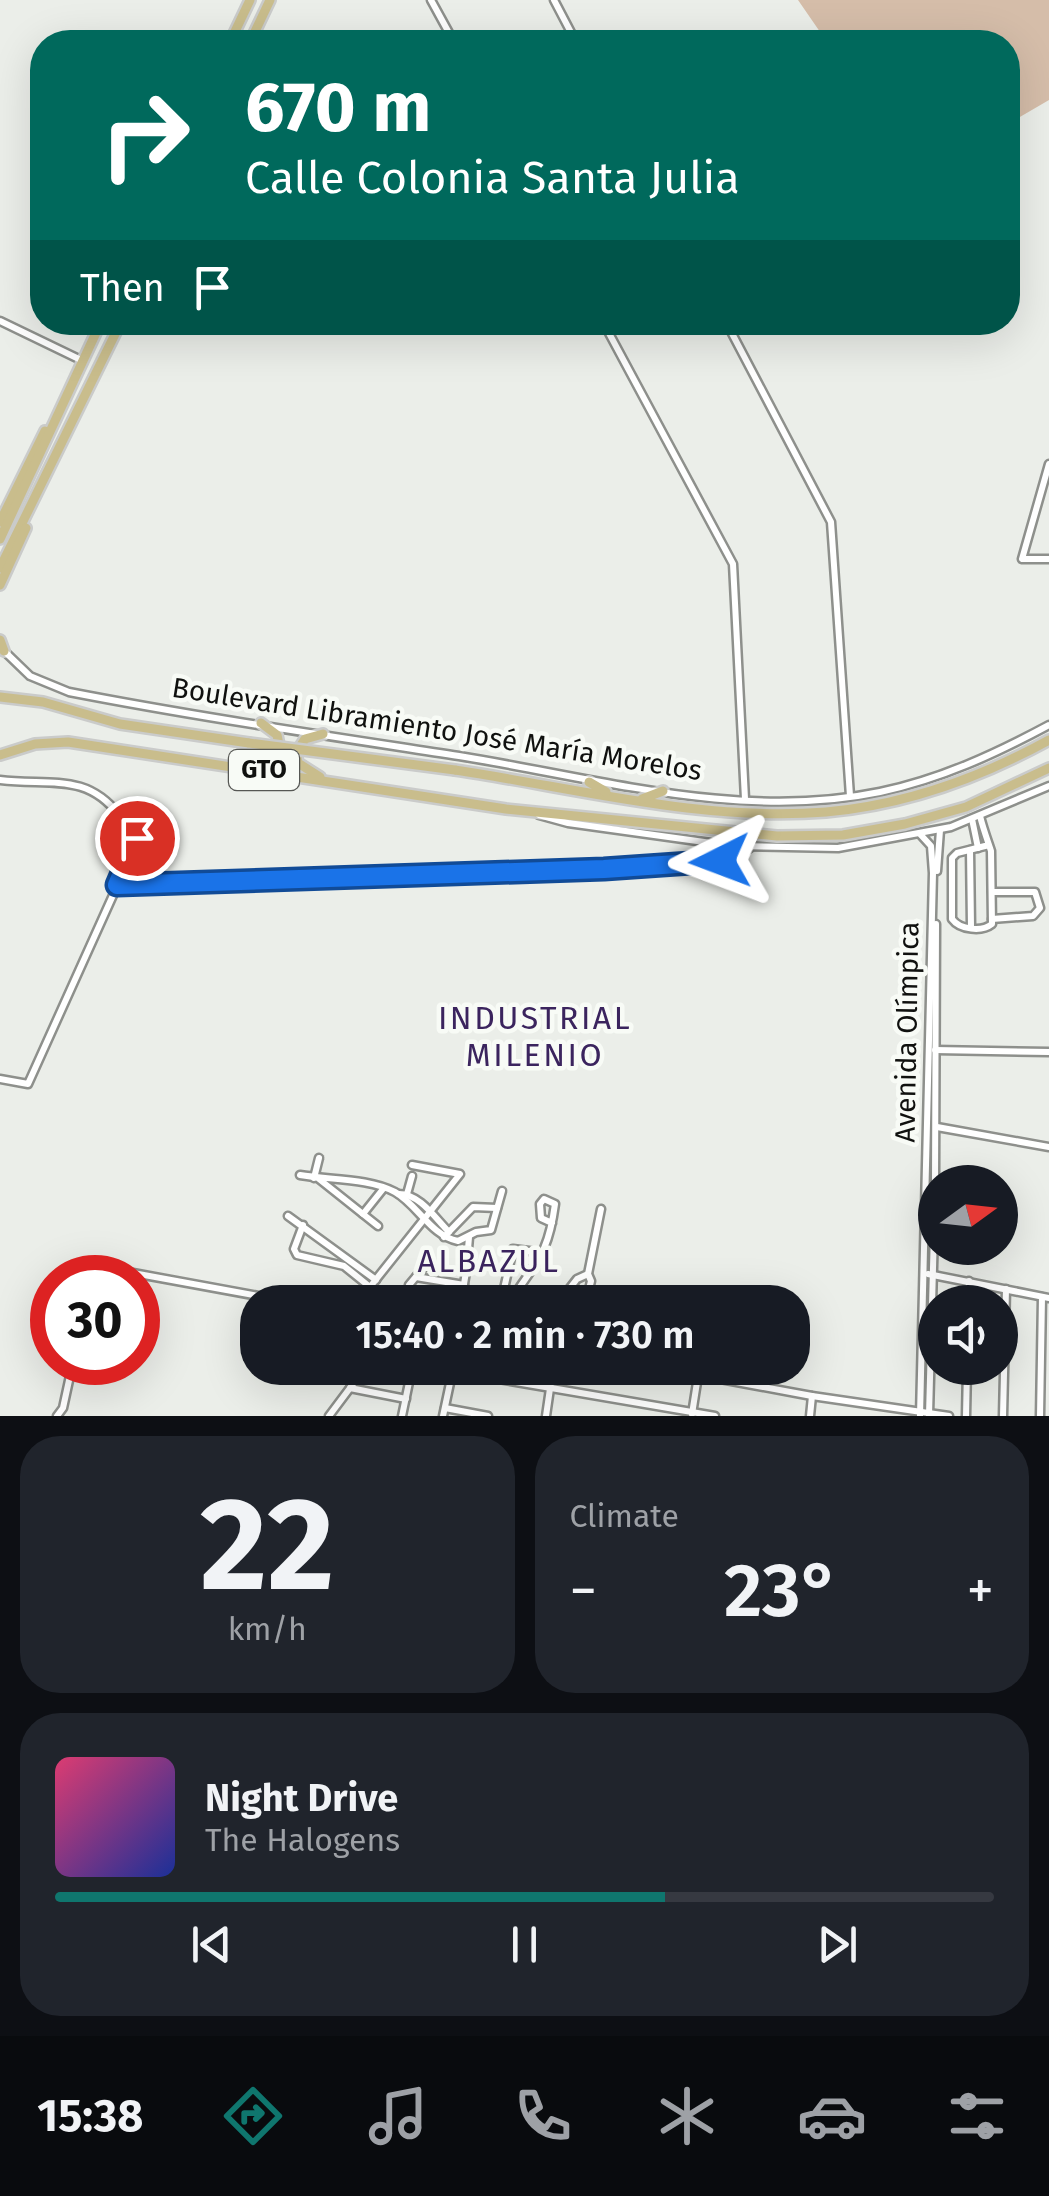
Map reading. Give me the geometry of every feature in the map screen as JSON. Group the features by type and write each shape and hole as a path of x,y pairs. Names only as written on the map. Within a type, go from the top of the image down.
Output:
{"main road":[{"path":"236,30 250,0"},
{"path":"256,30 270,0"},
{"path":"0,539 95,335"},
{"path":"0,568 114,335"},
{"path":"0,522 55,411 70,391"},
{"path":"0,585 85,394"},
{"name":"GTO","path":"0,697 43,702 120,724 640,800 766,813 826,812 870,806 964,780 1049,740"},
{"path":"254,768 271,761 280,750 277,735 261,724"},
{"path":"324,734 300,742 296,758 326,780"},
{"name":"GTO","path":"0,756 35,744 68,742 527,811 744,835 843,835 941,816 996,795 1049,768"},
{"path":"589,782 613,796"},
{"path":"640,800 663,792"}],"street":[{"path":"431,0 447,30"},
{"path":"554,0 570,30"},
{"path":"0,321 83,361"},
{"path":"610,335 733,564 745,800"},
{"path":"733,335 832,522 850,796"},
{"path":"1049,464 1022,559 1049,559"},
{"name":"Boulevard Libramiento José María Morelos","path":"1,646 30,676 60,690 589,782 745,800 850,796 899,788 952,771 1049,725"},
{"path":"0,780 85,786 103,796 137,838 28,1084 0,1079"},
{"path":"527,811 568,823 750,848 838,848 940,830 1049,786"},
{"path":"976,818 989,845 992,919 987,928 955,924 952,858 989,845"},
{"path":"971,928 976,818"},
{"name":"Avenida Olímpica","path":"925,1414 928,1124 940,830"},
{"name":"Avenida Olímpica","path":"920,834 933,852 937,1165"},
{"path":"117,885 604,869 730,860 750,848"},
{"path":"992,892 1035,892 1040,908 1033,916 992,919"},
{"path":"934,1050 1049,1052"},
{"path":"928,1124 1049,1146"},
{"path":"316,1178 319,1158"},
{"path":"372,1285 460,1174 412,1165"},
{"path":"300,1175 384,1188 404,1196 458,1241 491,1230 502,1191"},
{"path":"404,1196 412,1176"},
{"path":"316,1178 378,1226"},
{"path":"334,1191 340,1180"},
{"path":"362,1214 384,1188"},
{"path":"447,1235 473,1206 497,1208"},
{"path":"590,1285 588,1274 601,1209"},
{"path":"288,1216 376,1280"},
{"path":"522,1285 544,1253 552,1224"},
{"path":"303,1225 294,1249 297,1255 344,1266 368,1285"},
{"path":"415,1277 464,1285 470,1236"},
{"path":"505,1285 513,1249 544,1253"},
{"path":"334,1262 342,1253"},
{"path":"408,1285 430,1260"},
{"name":"Avenida Olímpica","path":"927,1274 928,1265"},
{"path":"572,1285 588,1274"},
{"path":"927,1274 984,1285"},
{"path":"160,1278 240,1293"},
{"path":"1018,1292 1045,1298 1040,1416"},
{"path":"61,1413 68,1385"},
{"path":"329,1416 352,1385"},
{"path":"402,1416 409,1385"},
{"path":"449,1385 444,1412 488,1416"},
{"path":"530,1385 716,1416"},
{"path":"546,1416 550,1385"},
{"path":"692,1414 697,1385"},
{"path":"749,1385 948,1416"},
{"path":"966,1385 966,1416"},
{"path":"1003,1416 1004,1385"},
{"path":"350,1388 406,1399"},
{"path":"810,1416 812,1396"}],"shaded area":[{"path":"798,0 1049,0 1049,100 1020,117 1020,30 819,30"}],"district":[{"name":"INDUSTRIAL MILENIO","path":"535,1036"},
{"name":"ALBAZUL","path":"489,1261"}],"route":[{"path":"137,838 117,885 604,869 720,861"}]}
